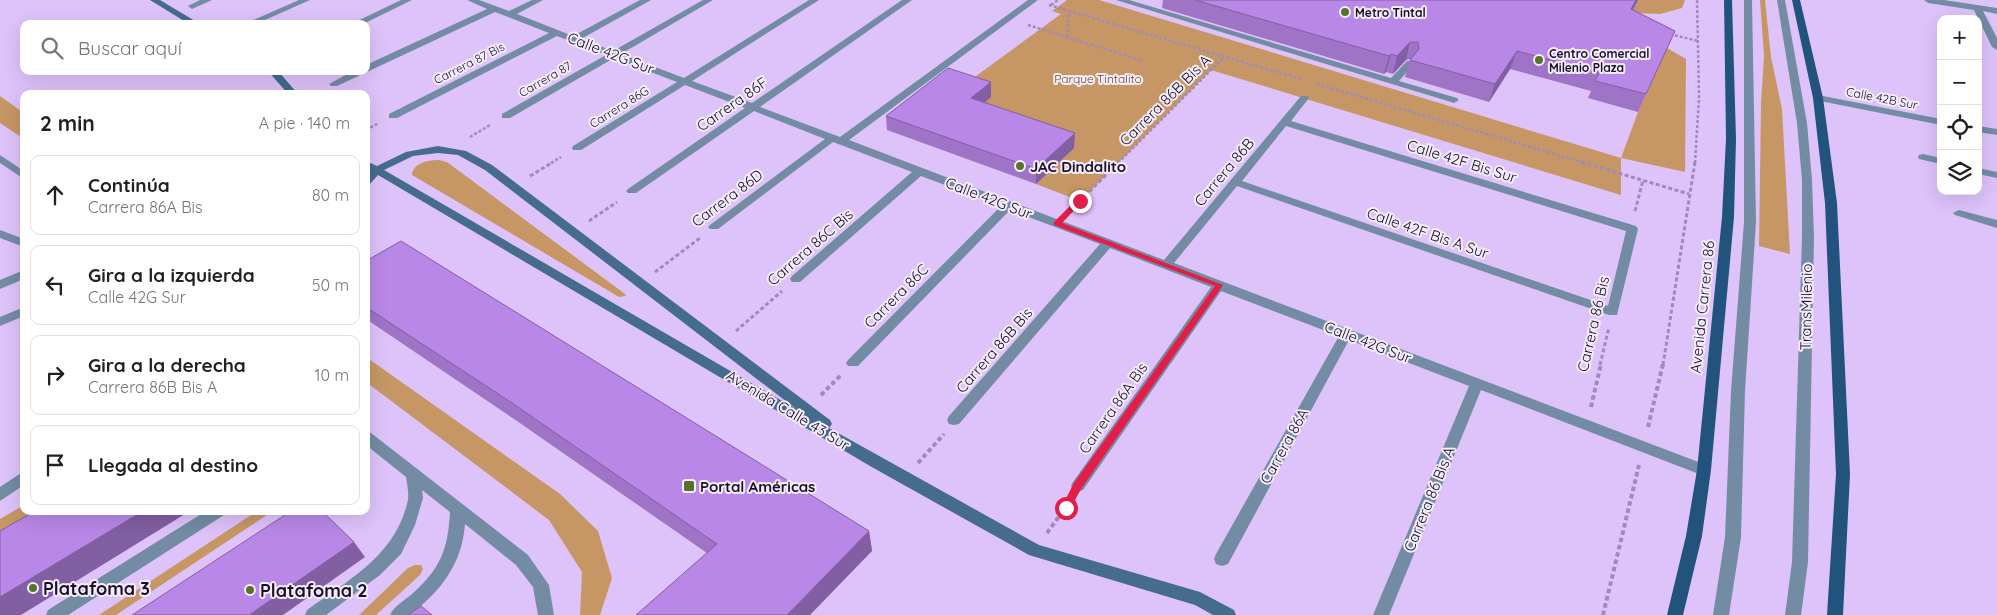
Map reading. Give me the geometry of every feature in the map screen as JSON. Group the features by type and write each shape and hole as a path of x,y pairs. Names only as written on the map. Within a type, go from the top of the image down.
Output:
{"main road":[{"path":"154,0 189,20"},
{"name":"Avenida Carrera 86","path":"1675,615 1694,536 1704,470 1728,217 1731,139 1728,0"},
{"path":"1796,0 1818,98 1831,203 1843,474 1835,615"},
{"path":"276,75 289,90"},
{"path":"371,167 420,152 447,150 469,156 514,187 875,462"},
{"name":"Avenida Calle 43 Sur","path":"371,167 875,462 1035,550 1200,599 1228,615"}],"street":[{"path":"192,6 208,0"},
{"path":"258,20 306,0"},
{"path":"364,20 408,0"},
{"name":"Calle 42G Sur","path":"471,0 1704,470"},
{"path":"509,15 539,0"},
{"path":"573,39 647,0"},
{"name":"Carrera 87","path":"506,116 709,0"},
{"name":"Carrera 86G","path":"577,148 815,0"},
{"name":"Carrera 86F","path":"632,192 908,0"},
{"name":"Carrera 86D","path":"714,227 1034,0"},
{"path":"1120,0 1454,100"},
{"path":"1721,615 1732,537 1738,391 1750,222 1748,0"},
{"name":"TransMilenio","path":"1781,0 1802,123 1808,199 1800,562 1793,615"},
{"path":"1928,0 1952,2 1997,11"},
{"path":"1977,8 1997,47"},
{"path":"370,67 494,9"},
{"name":"Carrera 87 Bis","path":"393,116 556,33"},
{"path":"1393,82 1410,63"},
{"path":"334,84 353,75"},
{"name":"Carrera 86B","path":"1166,265 1304,98"},
{"name":"Calle 42B Sur","path":"1818,98 1937,121"},
{"name":"Calle 42F Bis Sur","path":"1284,122 1632,229"},
{"path":"1982,130 1997,132"},
{"path":"1923,156 1937,160"},
{"path":"1,160 20,173"},
{"name":"Carrera 86C Bis","path":"796,279 920,171"},
{"path":"1982,172 1997,176"},
{"name":"Calle 42F Bis A Sur","path":"1235,182 1612,312"},
{"name":"Carrera 86C","path":"853,363 1009,205"},
{"path":"1959,213 1997,224"},
{"name":"Carrera 86 Bis","path":"1612,312 1632,229"},
{"path":"0,234 20,242"},
{"name":"Carrera 86B Bis","path":"954,420 1108,243"},
{"path":"0,285 20,276"},
{"name":"Carrera 86A Bis","path":"1078,486 1220,285"},
{"path":"0,322 20,313"},
{"name":"Carrera 86A","path":"1222,559 1346,334"},
{"name":"Carrera 86 Bis A","path":"1381,615 1477,384"},
{"path":"370,440 522,560 541,585 546,615"},
{"path":"313,615 374,570 395,549 407,525 416,498 413,473"},
{"path":"0,495 20,480"},
{"path":"398,615 414,603 439,576 452,554 458,510"},
{"path":"54,615 213,515"}],"path":[{"path":"1034,0 1307,81"},
{"path":"1603,615 1661,375 1689,194 1696,165 1697,0"},
{"path":"1067,37 1069,11"},
{"path":"1025,24 1140,60"},
{"path":"1662,32 1698,41"},
{"name":"Carrera 86B Bis A","path":"1057,223 1225,57"},
{"path":"1316,84 1689,194"},
{"path":"447,150 506,116"},
{"path":"514,187 577,148"},
{"path":"1632,229 1642,180"},
{"path":"573,232 632,192"},
{"name":"Carrera 86D","path":"640,283 714,227"},
{"name":"Carrera 86C Bis","path":"720,344 796,279"},
{"name":"Carrera 86 Bis","path":"1587,426 1612,312"},
{"path":"806,410 853,363"},
{"path":"904,478 942,437 954,420"},
{"path":"1035,550 1066,508 1078,486"}],"green space":[{"name":"Parque Tintalito","path":"1067,0 1099,0 1621,158 1621,195 1211,70 1080,201 1036,184 1073,148 972,113 961,87 1061,14 1052,11"},
{"path":"1638,0 1685,0 1682,8 1660,14 1631,13"},
{"path":"1760,0 1765,0 1771,57 1782,109 1790,254 1759,246 1761,104 1764,56"},
{"path":"1667,48 1686,59 1685,172 1621,158 1638,112"},
{"path":"0,96 20,110 20,136 0,123"},
{"path":"439,160 447,162 626,296 619,297 412,175 418,165"},
{"path":"370,360 560,494 598,531 612,578 600,615 580,615 582,572 549,520 370,385"},
{"path":"20,507 20,515 31,515 0,533 0,519"},
{"path":"251,515 267,515 116,615 99,615"},
{"path":"421,565 423,569 420,575 376,615 359,615 408,568"}],"building":[{"name":"Centro Comercial Milenio Plaza","path":"1195,0 1636,0 1631,9 1675,31 1646,94 1595,81 1599,73 1517,51 1495,84 1410,60 1419,49 1418,42 1410,42 1397,56 1391,54 1389,56"},
{"path":"948,68 991,82 971,98 1075,133 1036,169 886,116"},
{"name":"Portal Américas","path":"401,241 869,531 787,615 636,615 717,544 509,401 370,310 370,259"},
{"path":"28,515 136,515 0,597 0,531"},
{"path":"285,515 326,515 354,542 249,615 132,615"},
{"path":"421,606 432,615 408,615"}],"place":[{"name":"Metro Tintal","path":"1345,12"},
{"name":"Centro Comercial Milenio Plaza","path":"1539,60"},
{"name":"JAC Dindalito","path":"1020,166"},
{"name":"Portal Américas","path":"689,486"},
{"name":"Platafoma 3","path":"33,588"},
{"name":"Platafoma 2","path":"250,590"}],"route":[{"path":"1066,508 1078,486 1220,285 1057,223 1080,201"}]}
